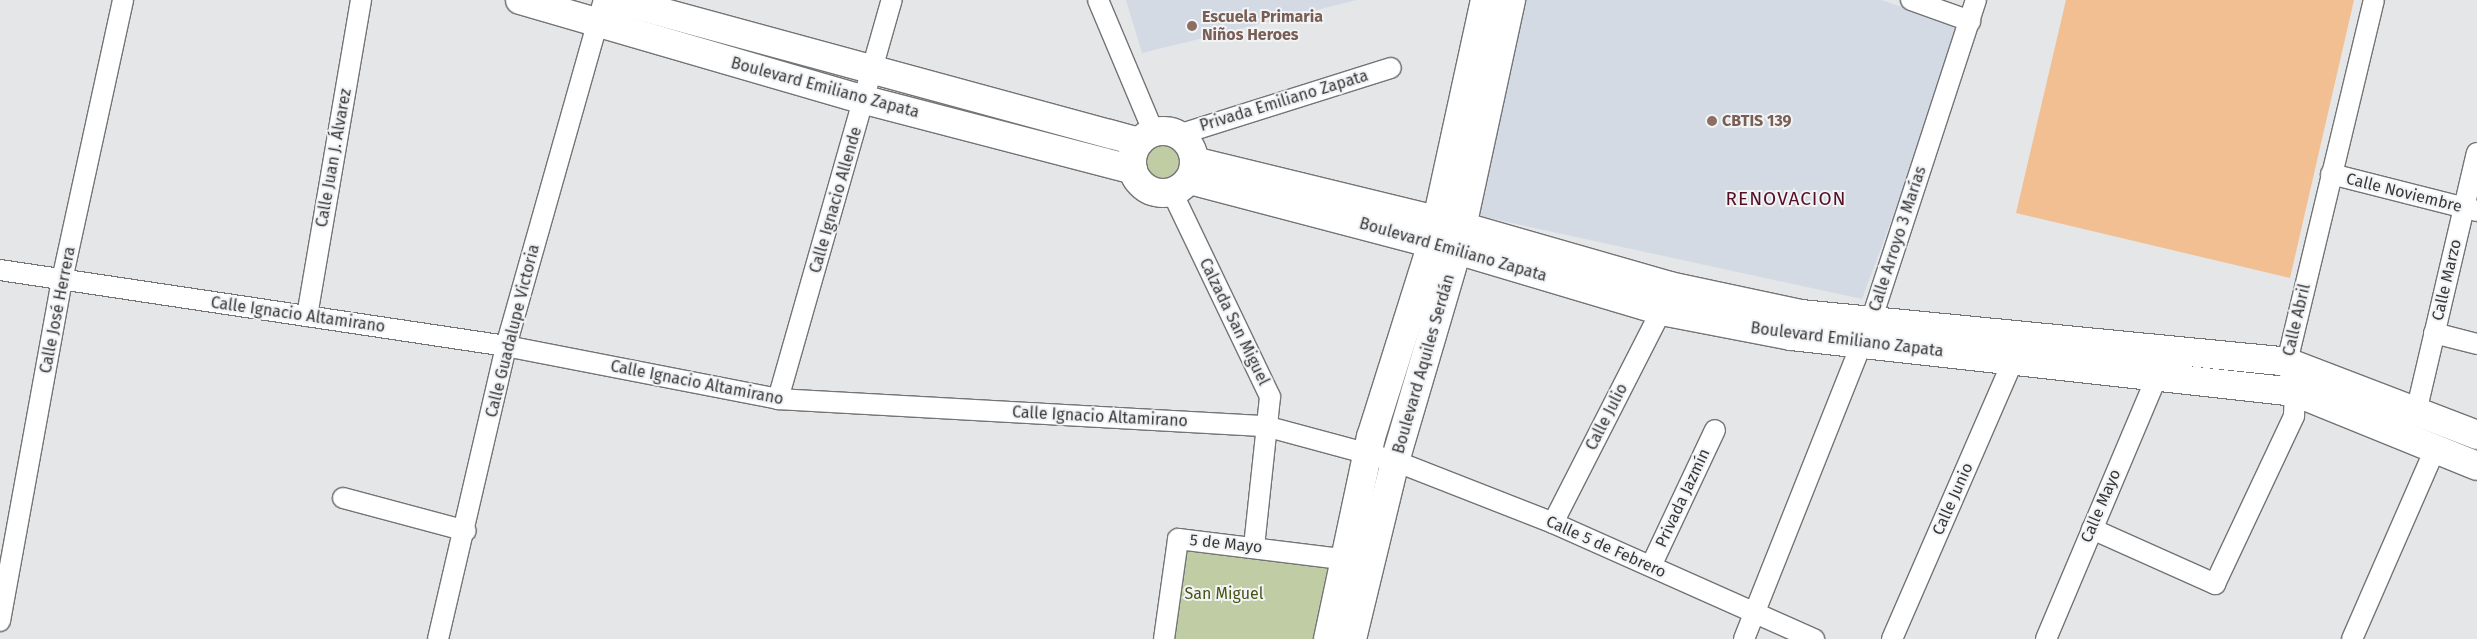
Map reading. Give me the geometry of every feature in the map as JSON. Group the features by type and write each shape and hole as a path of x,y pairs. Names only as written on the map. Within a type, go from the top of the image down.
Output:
{"street":[{"name":"Calle José Herrera","path":"0,621 62,280 123,0"},
{"name":"Calle Juan J. Álvarez","path":"307,316 361,0"},
{"name":"Boulevard Emiliano Zapata","path":"520,0 601,12 865,100 1133,170 1147,189 1185,178 1801,314 1872,318 2287,362 2417,408 2477,435"},
{"name":"Boulevard Emiliano Zapata","path":"617,0 873,70 1157,136"},
{"name":"Calle Ignacio Allende","path":"778,399 865,100 892,0"},
{"path":"1098,0 1157,136 1189,146 1185,178"},
{"name":"Boulevard Aquiles Serdán","path":"1352,639 1357,560 1368,451 1447,235 1485,0"},
{"name":"Boulevard Aquiles Serdán","path":"1328,639 1396,461 1447,235 1511,0"},
{"path":"1911,0 1970,21"},
{"name":"Calle Arroyo 3 Marías","path":"1744,639 1872,318 1976,0"},
{"name":"Calle Abril","path":"2092,528 2215,584 2294,416 2295,392 2287,362 2374,0"},
{"name":"Calle Guadalupe Victoria","path":"438,639 466,531 506,346 601,12"},
{"name":"Privada Emiliano Zapata","path":"1157,136 1391,68"},
{"path":"1133,170 1157,136"},
{"name":"Calle Marzo","path":"2417,408 2434,333 2470,210 2477,153"},
{"name":"Calle Noviembre","path":"2331,174 2470,210"},
{"name":"Calzada San Miguel","path":"1185,178 1270,397 1265,426 1254,546"},
{"name":"Boulevard Emiliano Zapata","path":"1447,235 1662,311 1860,345 2158,374 2295,392 2477,466"},
{"name":"Calle Ignacio Altamirano","path":"0,270 506,346 778,399 1265,426 1368,451 1396,461"},
{"name":"Calle Julio","path":"1553,523 1662,311"},
{"path":"2434,333 2477,344"},
{"name":"Calle Junio","path":"1892,639 2014,359"},
{"name":"Calle Mayo","path":"2046,639 2158,374"},
{"name":"Privada Jazmín","path":"1651,566 1715,430"},
{"path":"2352,639 2435,449"},
{"name":"Calle 5 de Febrero","path":"1396,461 1553,523 1814,639"},
{"path":"343,498 466,531"},
{"name":"5 de Mayo","path":"1164,639 1178,539 1254,546 1357,560"}],"shaded area":[{"name":"Escuela Primaria Niños Heroes","path":"1126,0 1357,0 1142,53"},
{"name":"CBTIS 139","path":"1524,0 1881,0 1963,28 1862,299 1475,215"}],"green space":[{"path":"1166,142 1181,148 1187,163 1181,178 1166,184 1151,178 1145,163 1151,148"},
{"name":"San Miguel","path":"1183,547 1336,563 1320,639 1175,639"}],"building":[{"path":"2066,0 2354,0 2290,278 2016,213"}],"place":[{"name":"Escuela Primaria Niños Heroes","path":"1192,26"},
{"name":"CBTIS 139","path":"1712,121"}],"district":[{"name":"RENOVACION","path":"1786,199"}]}
